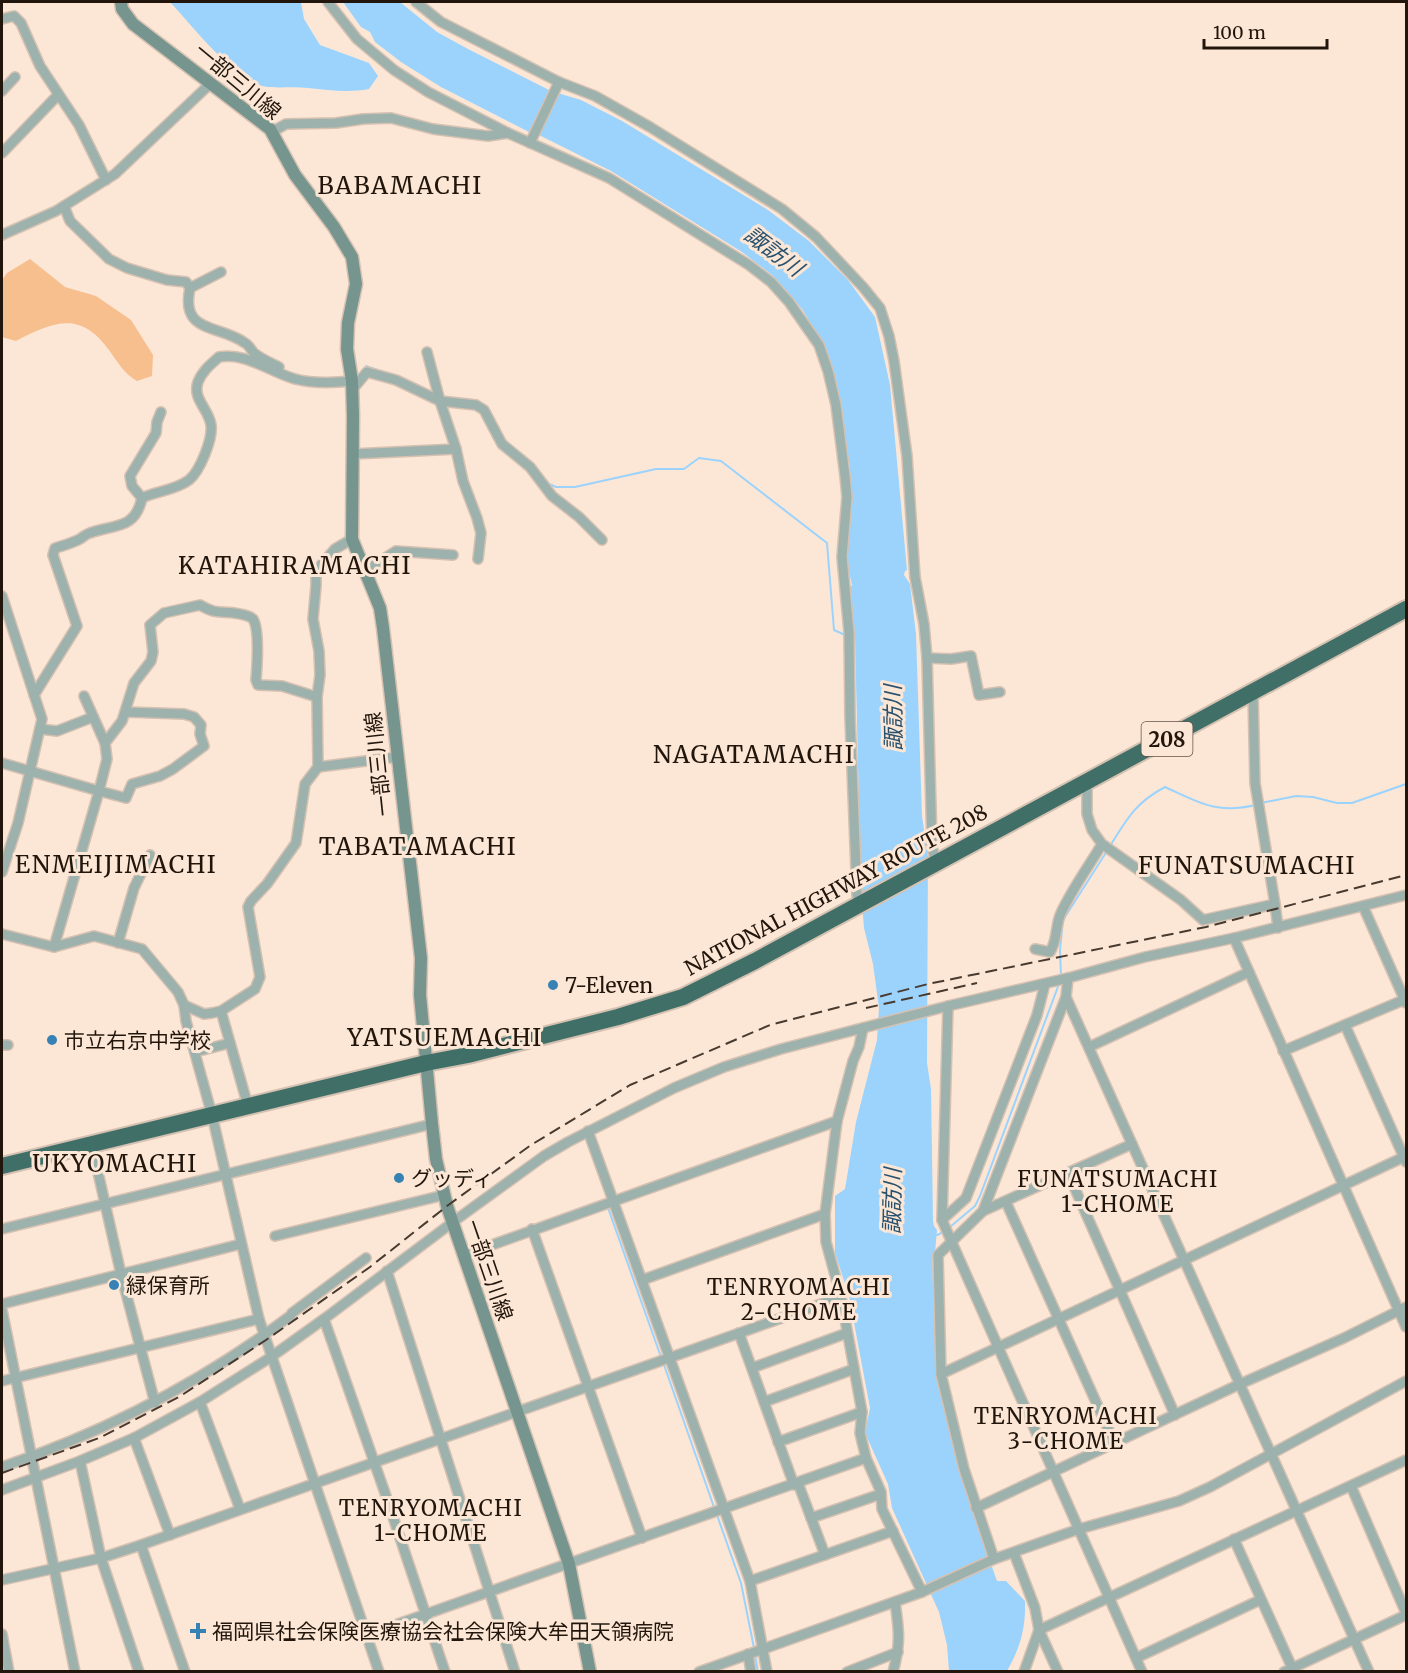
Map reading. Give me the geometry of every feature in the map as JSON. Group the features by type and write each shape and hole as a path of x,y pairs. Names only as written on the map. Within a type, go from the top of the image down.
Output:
{"highway":[{"name":"NATIONAL HIGHWAY ROUTE 208","path":"2,1166 92,1146 212,1114 426,1063 468,1055 607,1020 683,997 756,962 1407,609"}],"main road":[{"name":"一部三川線","path":"121,2 122,9 133,24 272,132 295,175 334,227 352,257 356,284 348,323 347,349 352,386 352,539 380,608 383,628 421,958 420,995 436,1159 444,1195 569,1564 590,1671"}],"street":[{"path":"327,2 357,39 394,70 428,92 508,133 609,178 749,265 771,282 789,302 819,345 836,405 845,476 842,558 849,632 857,896 862,903"},
{"path":"416,2 441,22 559,82 604,101 782,209 816,237 880,308 894,361 907,456 915,577 924,624 927,658 932,865"},
{"path":"2,19 14,16 21,23 40,66 79,125 106,180"},
{"path":"2,91 15,77"},
{"path":"530,143 559,82"},
{"path":"2,235 64,206 115,174 211,83"},
{"path":"2,153 58,95"},
{"path":"272,132 286,124 391,118 433,129 488,136 508,133"},
{"path":"64,206 70,221 109,259 127,268 167,280 186,282 190,288 188,310 193,318 204,326 246,343 254,353 279,368 299,375 304,381"},
{"path":"190,288 221,272"},
{"path":"428,352 463,481 481,533 478,559"},
{"path":"142,498 182,484 192,478 207,448 211,425 197,393 198,382 205,370 219,357 239,356 278,373 304,381 352,386 367,372 396,380 440,401 476,405 484,410 502,444 524,462 552,496 579,517 602,540"},
{"path":"142,498 132,486 130,476 156,433 157,422 162,412"},
{"path":"353,454 456,449"},
{"path":"34,695 77,626 52,555 55,548 79,540 88,533 121,526 133,520 140,508 142,498"},
{"path":"184,1005 204,1014 221,1011 243,999 255,989 260,977 248,907 296,843 303,790 318,767 317,697 320,675 319,651 313,619 316,571 331,553 352,539"},
{"path":"365,571 396,551 453,555"},
{"path":"2,596 42,719 18,823 2,872"},
{"path":"105,743 117,730 126,712 134,683 151,661 153,652 150,625 164,613 200,605 213,613 238,613 250,616 254,620 258,686 282,686 317,697"},
{"path":"927,658 951,659 971,656 979,694 1000,692"},
{"path":"1253,692 1255,783 1278,927"},
{"path":"54,946 107,759 105,743 84,696"},
{"path":"2,763 126,798 132,784 167,772 204,746 200,734 201,725 194,717 184,714 126,712"},
{"path":"40,729 57,731 93,717"},
{"path":"318,767 397,758"},
{"path":"1087,782 1087,814 1092,830 1102,844 1181,900 1203,920 1275,904"},
{"path":"1035,949 1050,952 1056,942 1056,928 1062,912 1102,844"},
{"path":"118,943 135,888 150,855"},
{"path":"2,1490 135,1438 200,1402 271,1357 544,1156 674,1088 723,1067 781,1049 948,1006 1407,895"},
{"path":"1283,1051 1406,1001 1363,906"},
{"path":"2,934 54,946 94,936 142,949 178,992 184,1005 212,1114 259,1319 379,1671"},
{"path":"1234,938 1344,1186 1403,1308 1407,1327"},
{"path":"1089,1047 1249,972"},
{"path":"993,1559 964,1469 941,1374 938,1255 983,1211 1066,997 1068,978"},
{"path":"942,1220 966,1198 1037,1015 1045,984"},
{"path":"1066,997 1273,1453 1369,1671"},
{"path":"948,1006 942,1220 1142,1671"},
{"path":"221,1011 248,1106"},
{"path":"941,1374 1406,1159 1345,1025"},
{"path":"863,1028 837,1121 825,1214 826,1242 848,1333 862,1413 860,1433 866,1458 881,1494 882,1509 925,1590"},
{"path":"195,1052 230,1043"},
{"path":"464,1255 837,1121"},
{"path":"2,1229 432,1124"},
{"path":"588,1131 750,1581 767,1671"},
{"path":"983,1211 1132,1144"},
{"path":"92,1146 121,1274 154,1403"},
{"path":"1068,1173 1175,1415"},
{"path":"275,1236 444,1195"},
{"path":"1006,1202 1114,1442"},
{"path":"642,1281 825,1214"},
{"path":"532,1229 642,1538"},
{"path":"2,1304 241,1244"},
{"path":"2,1467 31,1458 106,1427 154,1403 264,1335 366,1258"},
{"path":"387,1271 515,1671"},
{"path":"2,1580 101,1558 141,1545 516,1410 841,1297"},
{"path":"976,1508 1114,1442 1344,1338 1403,1308"},
{"path":"2,1310 75,1671"},
{"path":"2,1381 259,1319"},
{"path":"324,1319 445,1671"},
{"path":"739,1333 778,1442 825,1555"},
{"path":"752,1368 848,1333"},
{"path":"764,1402 854,1369"},
{"path":"699,1671 895,1602 993,1559 1079,1529 1179,1501 1407,1381"},
{"path":"200,1402 240,1509"},
{"path":"778,1442 862,1413"},
{"path":"135,1438 170,1534"},
{"path":"367,1635 866,1458"},
{"path":"80,1461 101,1558 139,1671"},
{"path":"1024,1671 1039,1630 1110,1599 1297,1509 1406,1463"},
{"path":"1234,1539 1290,1670 1407,1614 1351,1486"},
{"path":"811,1518 881,1494"},
{"path":"750,1581 893,1531"},
{"path":"141,1545 185,1671"},
{"path":"1014,1553 1035,1608 1039,1630 1058,1671"},
{"path":"1136,1658 1260,1600"},
{"path":"893,1671 900,1636 895,1602"},
{"path":"2,1634 9,1671"},
{"path":"847,1671 898,1652"},
{"path":"748,1654 751,1671"}],"shaded area":[{"path":"30,259 65,287 96,296 131,320 153,355 152,376 137,381 132,378 98,337 77,325 66,323 54,325 16,341 2,337 2,280 7,273"}],"water":[{"path":"170,2 301,2 304,19 320,45 369,63 378,76 369,89 361,90 338,91 262,86 251,82 226,62"},
{"name":"諏訪川","path":"343,2 400,2 437,32 468,49 551,91 581,100 622,121 768,210 809,241 848,280 875,317 890,385 907,570 904,575 910,584 916,634 922,816 928,856 927,1063 931,1089 933,1221 937,1230 935,1253 932,1256 936,1372 952,1444 997,1581 1006,1581 1025,1601 1021,1637 1007,1671 949,1671 947,1645 939,1612 892,1508 888,1484 865,1433 870,1408 849,1296 835,1253 835,1196 845,1189 856,1122 877,1040 879,1008 873,964 864,928 861,891 855,638 852,635 854,633 848,591 852,585 847,563 847,526 851,502 850,467 837,387 823,344 802,309 772,275 742,252 611,171 441,87 401,62 375,42 370,32 361,27"}],"waterway":[{"path":"366,366 383,372"},
{"path":"547,483 556,487 575,487 656,469 684,469 699,458 721,461 827,543 834,630 845,635"},
{"path":"1261,803 1296,796 1313,797 1337,803 1352,803 1406,784"},
{"path":"1110,846 1139,806 1165,787 1199,802 1219,807 1256,805"},
{"path":"1061,976 1060,950 1063,920 1107,851"},
{"path":"950,1227 975,1206 980,1196 1059,984"},
{"path":"608,1208 661,1357"},
{"path":"934,1234 938,1235 945,1230"},
{"path":"663,1362 715,1510"},
{"path":"717,1515 741,1583 754,1648"},
{"path":"755,1654 758,1672"}],"railway":[{"path":"2,1473 99,1438 179,1397 266,1340 370,1267 447,1206 531,1145 630,1085 770,1025 928,984 1206,927 1406,875"},
{"path":"866,1008 977,983"}],"place":[{"name":"7-Eleven","path":"553,985"},
{"name":"市立右京中学校","path":"52,1040"},
{"name":"グッディ","path":"399,1178"},
{"name":"緑保育所","path":"114,1285"},
{"name":"福岡県社会保険医療協会社会保険大牟田天領病院","path":"198,1631"}],"district":[{"name":"BABAMACHI","path":"400,185"},
{"name":"KATAHIRAMACHI","path":"295,565"},
{"name":"NAGATAMACHI","path":"754,754"},
{"name":"TABATAMACHI","path":"418,846"},
{"name":"ENMEIJIMACHI","path":"116,864"},
{"name":"FUNATSUMACHI","path":"1247,865"},
{"name":"YATSUEMACHI","path":"445,1037"},
{"name":"UKYOMACHI","path":"115,1163"},
{"name":"FUNATSUMACHI 1-CHOME","path":"1118,1192"},
{"name":"TENRYOMACHI 2-CHOME","path":"799,1300"},
{"name":"TENRYOMACHI 3-CHOME","path":"1066,1428"},
{"name":"TENRYOMACHI 1-CHOME","path":"431,1520"}]}
